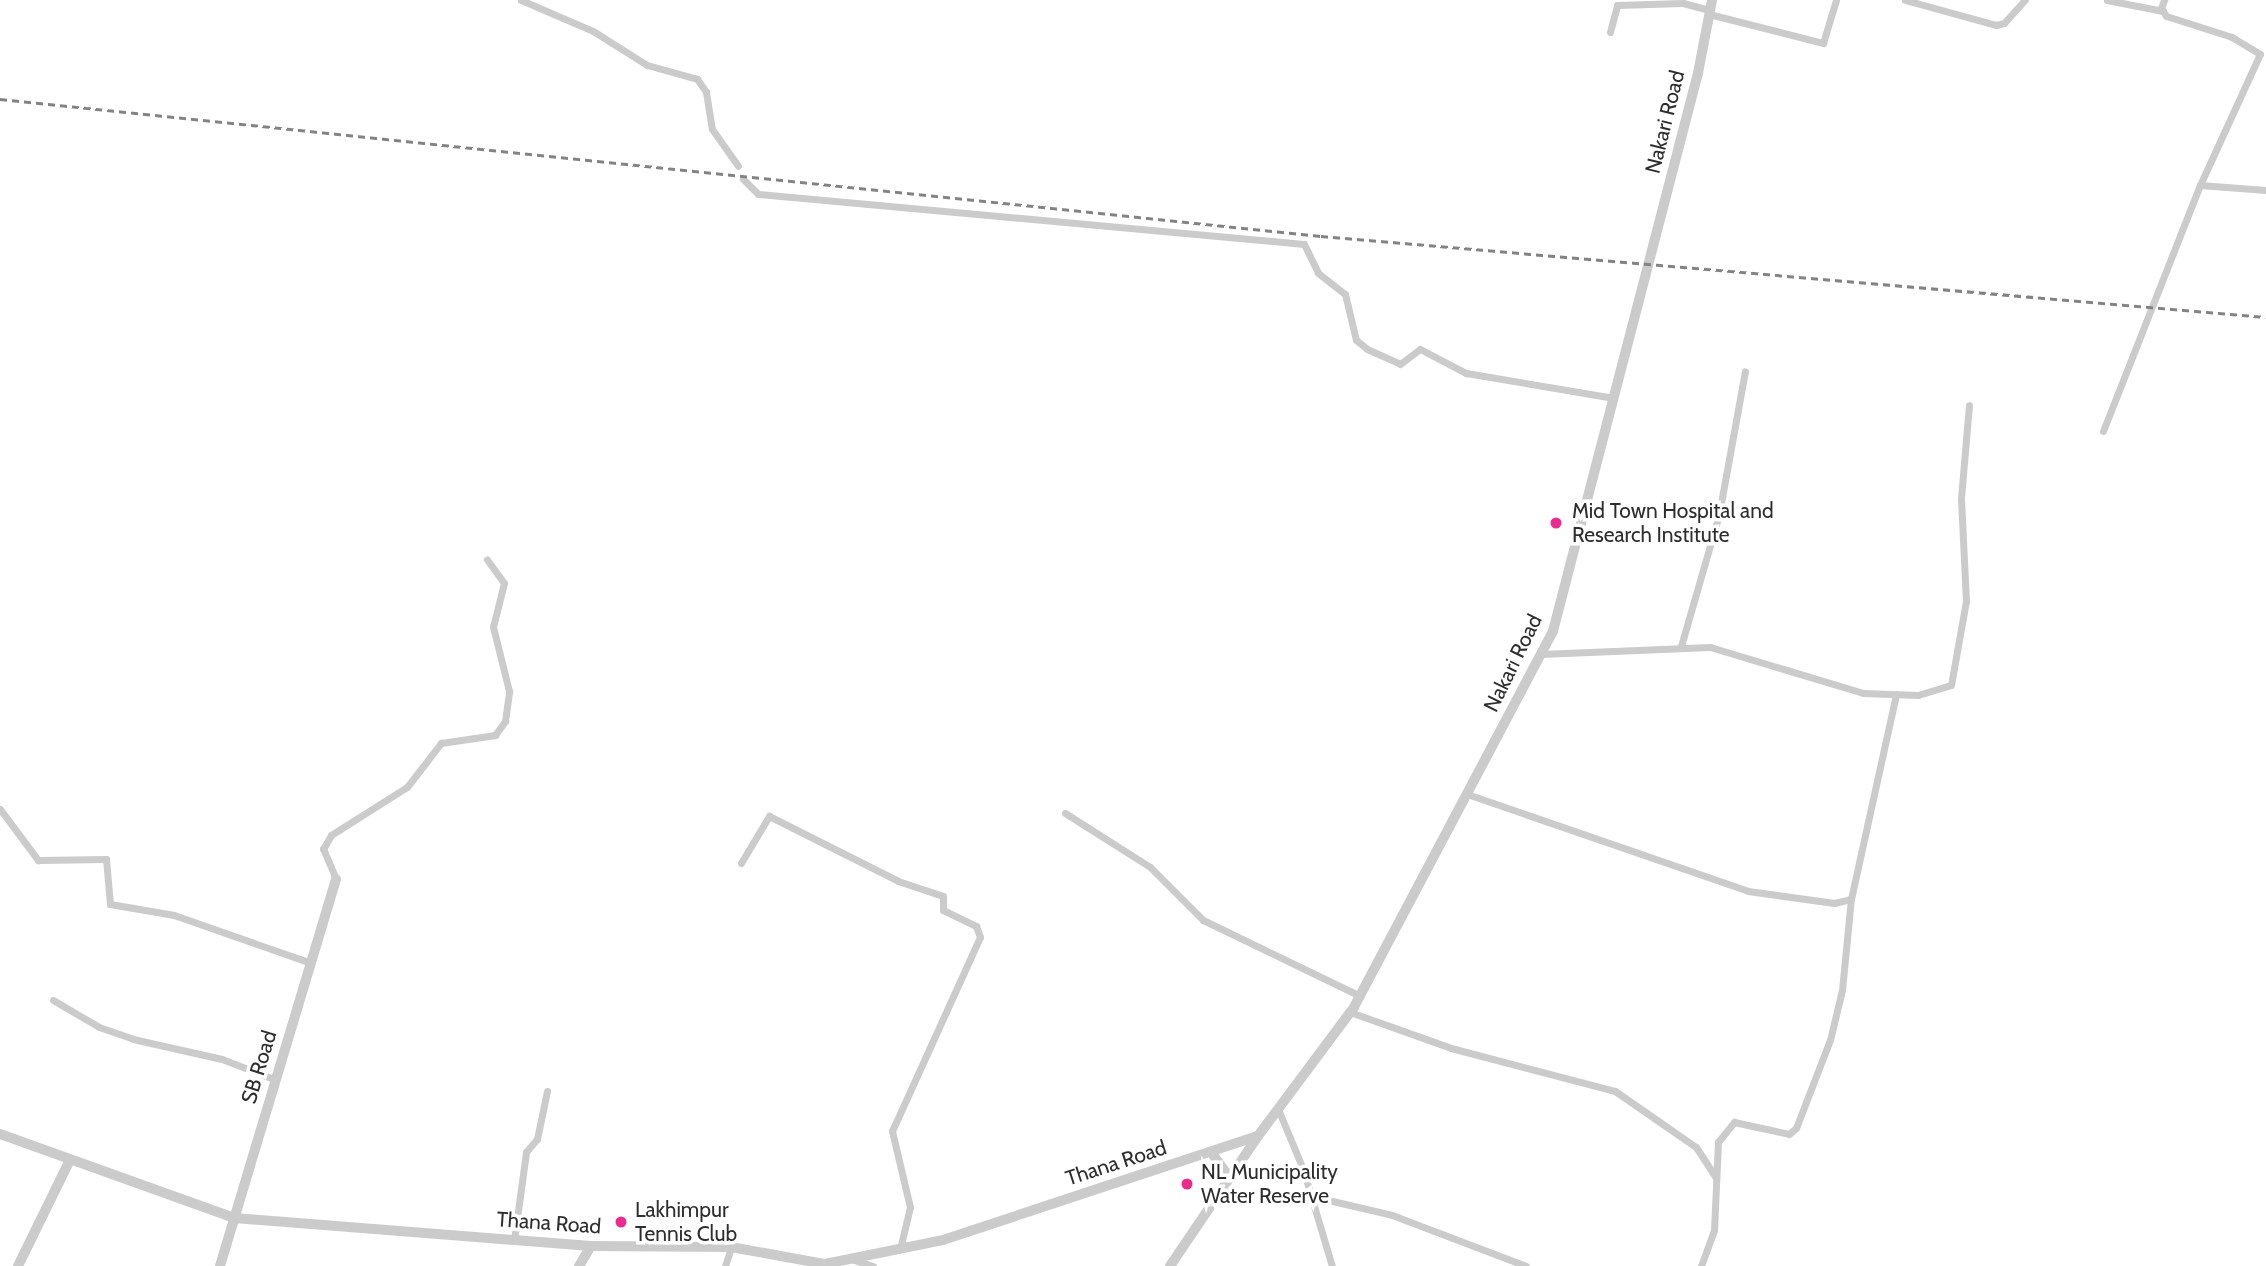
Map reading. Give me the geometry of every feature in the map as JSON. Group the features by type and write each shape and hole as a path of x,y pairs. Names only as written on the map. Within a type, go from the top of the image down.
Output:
{"street":[{"path":"521,0 593,31 646,65 697,79 706,92 712,129 738,166"},
{"path":"1611,32 1612,13 1618,5 1683,4 1710,8 1823,43 1836,0"},
{"path":"1905,0 1996,25 2004,23 2025,0"},
{"path":"2103,431 2200,185 2260,54 2232,37 2173,19 2163,11 2107,0"},
{"path":"2163,11 2164,0"},
{"name":"Nakari Road","path":"1170,1266 1258,1136 1360,996 1553,631 1614,398 1710,8"},
{"path":"743,179 758,194 1304,244 1318,273 1345,294 1359,345 1400,364 1420,349 1466,373 1614,398"},
{"path":"2200,185 2266,190"},
{"path":"1681,646 1718,514 1745,371"},
{"path":"1541,654 1681,646 1710,647 1863,693 1917,695 1951,685 1957,672 1966,601 1961,498 1969,405"},
{"path":"336,879 323,849 331,835 367,816 407,787 441,743 495,735 505,721 509,691 492,627 504,583 487,560"},
{"path":"1701,1266 1714,1230 1718,1142 1734,1122 1788,1134 1796,1128 1830,1040 1842,990 1851,898 1896,694"},
{"path":"1467,794 1748,891 1808,901 1851,898"},
{"path":"0,809 38,860 106,859 110,904 174,915 311,963"},
{"path":"1065,813 1150,867 1203,920 1360,996"},
{"path":"741,863 769,816 898,881 943,896 943,910 976,926 980,937 892,1131 910,1207 900,1249"},
{"name":"SB Road","path":"220,1266 336,879"},
{"path":"53,1000 133,1039 222,1059 276,1080"},
{"path":"1350,1012 1463,1051 1615,1091 1696,1147 1717,1180"},
{"path":"514,1240 526,1152 537,1139 547,1091"},
{"path":"1278,1109 1311,1196 1332,1266"},
{"name":"Thana Road","path":"0,1134 234,1218 591,1246 732,1247 825,1264 943,1240 1258,1136"},
{"path":"1211,1152 1230,1178"},
{"path":"18,1266 70,1160"},
{"path":"1311,1196 1392,1215 1525,1266"},
{"path":"579,1266 591,1246"},
{"path":"725,1266 732,1247"},
{"path":"850,1259 873,1266"}],"railway":[{"path":"0,99 1321,236 2266,317"}],"place":[{"name":"Mid Town Hospital and Research Institute","path":"1556,523"},
{"name":"NL Municipality Water Reserve","path":"1187,1184"},
{"name":"Lakhimpur Tennis Club","path":"621,1222"}]}
